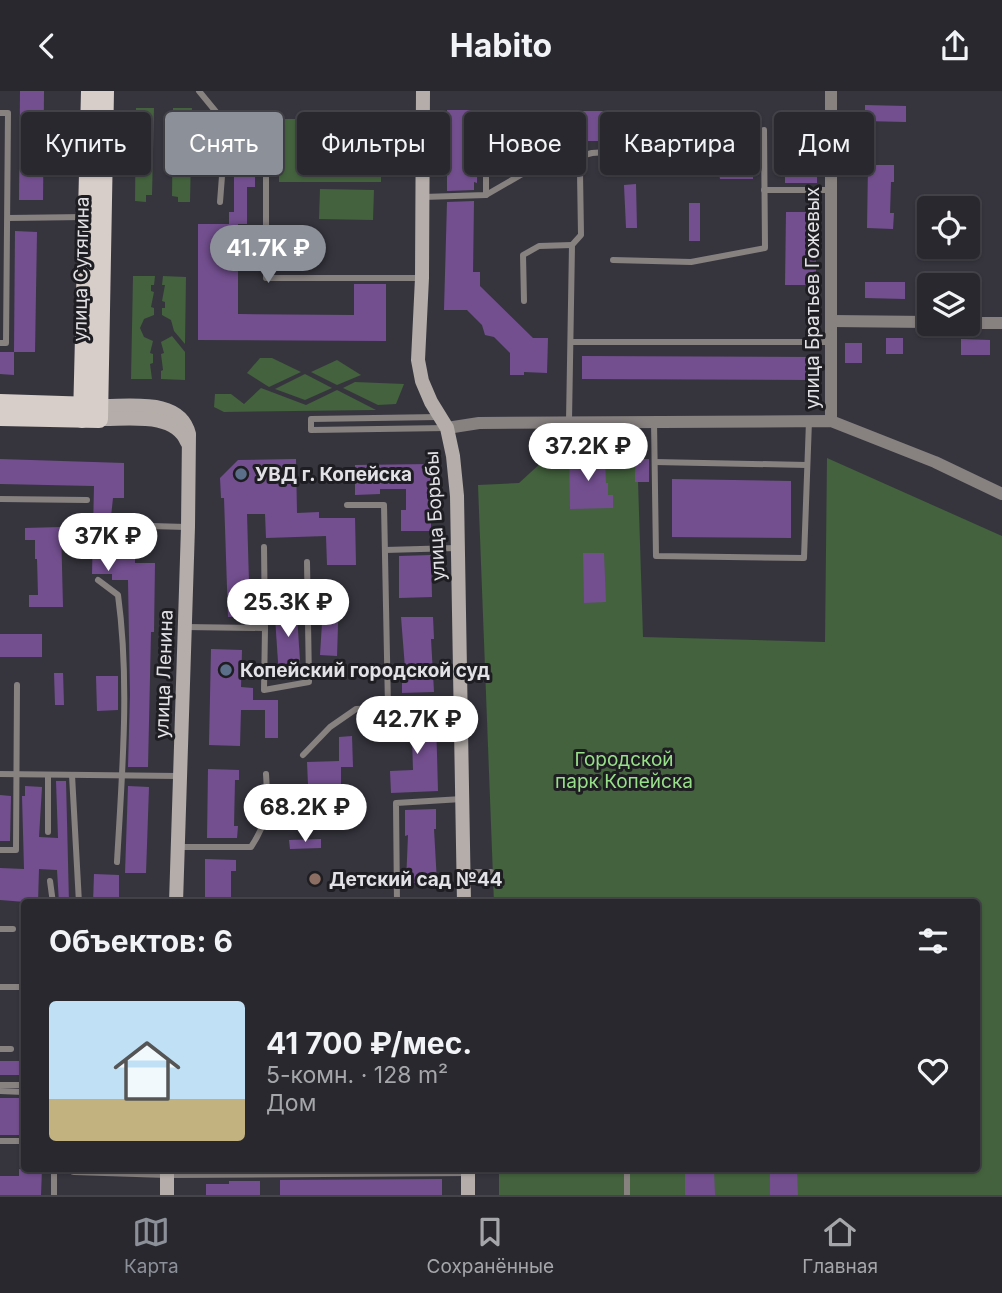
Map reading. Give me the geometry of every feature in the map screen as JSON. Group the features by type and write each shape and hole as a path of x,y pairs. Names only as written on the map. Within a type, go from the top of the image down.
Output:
{"main road":[{"name":"улица Сутягина","path":"90,91 87,217 91,412"},
{"name":"улица Сутягина","path":"91,412 105,91"},
{"path":"0,403 91,412"},
{"path":"0,417 91,412"}],"street":[{"name":"улица Борьбы","path":"423,91 422,278 418,360 422,381 443,422 453,456 464,899"},
{"name":"улица Братьев Гожевых","path":"831,91 831,421"},
{"path":"832,321 917,322"},
{"path":"980,323 1002,323"},
{"name":"улица Ленина","path":"91,412 153,407 175,412 187,424 188,527 176,899"},
{"path":"443,422 831,421 936,462 1002,494"},
{"path":"167,1172 167,1195"},
{"path":"468,1172 468,1195"}],"lane":[{"path":"199,91 216,112"},
{"path":"0,113 8,113 4,188 8,218 6,343 0,343"},
{"path":"613,260 691,262 765,249 764,130"},
{"path":"423,197 486,195 531,169 600,152"},
{"path":"220,202 222,175"},
{"path":"266,175 266,278 422,278"},
{"path":"486,175 486,195"},
{"path":"569,421 572,245 581,235 580,175"},
{"path":"764,190 832,190"},
{"path":"8,218 87,217"},
{"path":"524,301 523,255 539,246 572,245"},
{"path":"570,342 832,342"},
{"path":"311,419 443,422 311,430 311,419"},
{"path":"654,421 656,556 804,558 809,421"},
{"path":"655,462 807,465"},
{"path":"0,499 87,500"},
{"path":"347,505 384,505 388,707"},
{"path":"116,525 188,527"},
{"path":"264,547 264,690 309,682 307,562"},
{"path":"385,550 457,548"},
{"path":"98,580 118,596 124,639 122,776 117,862"},
{"path":"185,627 265,628"},
{"path":"0,850 16,850 17,685"},
{"path":"303,755 330,727 356,709 460,703"},
{"path":"0,774 180,776"},
{"path":"178,847 251,847 263,829 268,805 266,774"},
{"path":"48,775 48,832"},
{"path":"72,775 79,899"},
{"path":"397,899 396,803 463,799"},
{"path":"464,872 491,872"},
{"path":"50,881 52,899"},
{"path":"0,929 13,929"},
{"path":"0,987 21,987"},
{"path":"0,1049 11,1049"},
{"path":"0,1085 21,1085"},
{"path":"0,1091 21,1092"},
{"path":"0,1141 21,1141"},
{"path":"54,1172 54,1195"},
{"path":"69,1172 167,1172"},
{"path":"627,1172 627,1195"}],"green space":[{"path":"136,108 154,108 152,195 146,195 146,202 135,201 135,175 151,175 151,112 136,112"},
{"path":"173,108 192,108 192,112 173,112"},
{"path":"283,119 297,119 297,175 381,175 381,182 279,182 279,175 283,175"},
{"path":"172,175 191,175 190,202 178,202 178,197 172,196"},
{"path":"320,189 374,190 373,220 319,219"},
{"path":"133,276 155,276 154,285 151,285 151,291 154,292 151,307 154,308 154,315 144,319 140,328 144,337 153,341 150,353 153,354 153,363 150,364 152,379 131,379"},
{"path":"163,276 186,277 185,344 174,331 171,320 162,315 162,308 165,308 165,302 162,301 165,285 162,285"},
{"path":"172,336 185,352 185,380 161,379 161,354 164,353 161,342"},
{"path":"260,358 272,358 301,372 269,387 247,373"},
{"path":"337,360 361,375 337,385 311,372"},
{"path":"305,374 332,388 305,400 275,389"},
{"path":"355,382 404,384 396,404 378,405 343,388"},
{"path":"261,388 306,405 337,390 376,410 224,412 214,407 215,394 231,394 244,404"},
{"name":"Городской парк Копейска","path":"544,448 637,450 643,637 825,642 827,458 1002,536 1002,1195 499,1195 499,1172 980,1172 980,899 494,899 478,485 519,483 543,461"}],"building":[{"path":"20,91 44,91 44,112 21,112 21,175 43,175 43,200 19,200"},
{"path":"865,105 906,106 906,122 874,121 874,112 865,112"},
{"path":"478,110 464,112 464,175 477,175 474,190 447,191 447,175 450,175 450,112 447,112"},
{"path":"506,110 546,110 546,112"},
{"path":"666,111 600,112 600,141 586,141 586,112 567,112"},
{"path":"874,165 894,165 890,213 894,213 893,229 867,228 868,175 874,175"},
{"path":"234,175 255,175 255,187 247,187 247,224 238,224 238,314 354,315 354,284 386,284 386,341 198,340 198,224 229,224 229,212 234,212"},
{"path":"719,175 753,175 753,179 720,179"},
{"path":"785,175 817,175 817,183 785,183"},
{"path":"636,184 637,228 626,228 624,185"},
{"path":"474,201 473,272 480,272 480,286 533,338 548,338 547,373 524,372 524,375 510,375 510,353 494,337 485,335 482,325 467,310 444,310 447,202"},
{"path":"689,203 700,203 700,241 689,241"},
{"path":"786,212 816,212 816,285 785,285"},
{"path":"15,231 37,232 35,352 14,352"},
{"path":"865,282 905,282 905,299 865,298"},
{"path":"886,338 903,338 903,354 886,354"},
{"path":"961,339 990,340 990,355 961,355"},
{"path":"845,343 862,343 862,363 845,363"},
{"path":"0,352 14,352 14,375 0,374"},
{"path":"582,356 814,357 814,380 582,379"},
{"path":"569,451 584,451 584,454 590,454 591,460 605,460 608,495 613,495 613,508 570,509"},
{"path":"0,459 124,463 124,498 113,498 110,526 112,554 135,554 135,563 155,563 148,767 128,767 128,580 112,580 112,574 92,574 94,486 0,484"},
{"path":"296,459 297,513 319,512 319,518 355,518 356,565 327,565 326,536 266,538 265,514 247,514 250,617 228,617 224,498 221,498 220,478 238,460"},
{"path":"635,459 649,459 649,482 635,482"},
{"path":"431,464 431,531 401,531 401,510 406,510 406,489 380,489 380,494 355,495 355,465"},
{"path":"672,479 791,481 791,538 672,537"},
{"path":"61,527 63,607 29,607 29,595 38,595 37,559 35,540 25,540 25,528"},
{"path":"583,553 604,553 606,602 584,603"},
{"path":"431,555 432,597 399,598 399,556"},
{"path":"324,592 339,592 337,656 320,655"},
{"path":"296,600 301,676 279,677 274,602"},
{"path":"401,617 433,617 434,639 431,639 434,692 402,693 402,668 405,668"},
{"path":"0,634 42,634 42,657 0,657"},
{"path":"211,649 242,650 241,687 253,688 253,700 278,700 278,738 265,738 265,710 241,710 240,746 209,745"},
{"path":"54,673 63,673 64,705 55,705"},
{"path":"96,676 118,676 118,710 97,711"},
{"path":"436,719 438,791 391,793 390,771 413,770 412,738 390,739 389,720"},
{"path":"352,736 353,767 341,767 341,784 308,785 307,762 339,761 339,737"},
{"path":"208,769 239,770 239,780 235,780 234,826 238,826 237,838 207,838"},
{"path":"56,781 66,781 69,899 59,899 57,870 39,869 38,899 21,899 21,902 0,900 0,868 24,869 22,796 25,796 25,786 42,787 39,837 58,838"},
{"path":"128,786 149,787 146,873 125,873"},
{"path":"0,795 11,796 10,841 0,841"},
{"path":"333,802 333,814 287,815 286,803"},
{"path":"436,809 434,829 437,883 406,883 408,835 405,836 405,810"},
{"path":"321,839 321,848 290,849 289,840"},
{"path":"205,859 236,860 236,871 231,871 231,899 205,899"},
{"path":"94,874 119,875 119,899 93,899"},
{"path":"0,1061 21,1061 21,1075 0,1075"},
{"path":"0,1098 21,1098 21,1135 0,1135"},
{"path":"19,1169 21,1172 42,1172 41,1195 0,1195 0,1176 19,1176"},
{"path":"685,1172 714,1172 715,1195 685,1195"},
{"path":"770,1172 797,1172 798,1195 770,1195"},
{"path":"442,1179 442,1195 280,1195 280,1180"},
{"path":"229,1181 260,1181 260,1195 206,1195 206,1184 229,1184"}],"place":[{"name":"УВД г. Копейска","path":"241,474"},
{"name":"Копейский городской суд","path":"226,670"},
{"name":"Детский сад №44","path":"315,879"}]}
